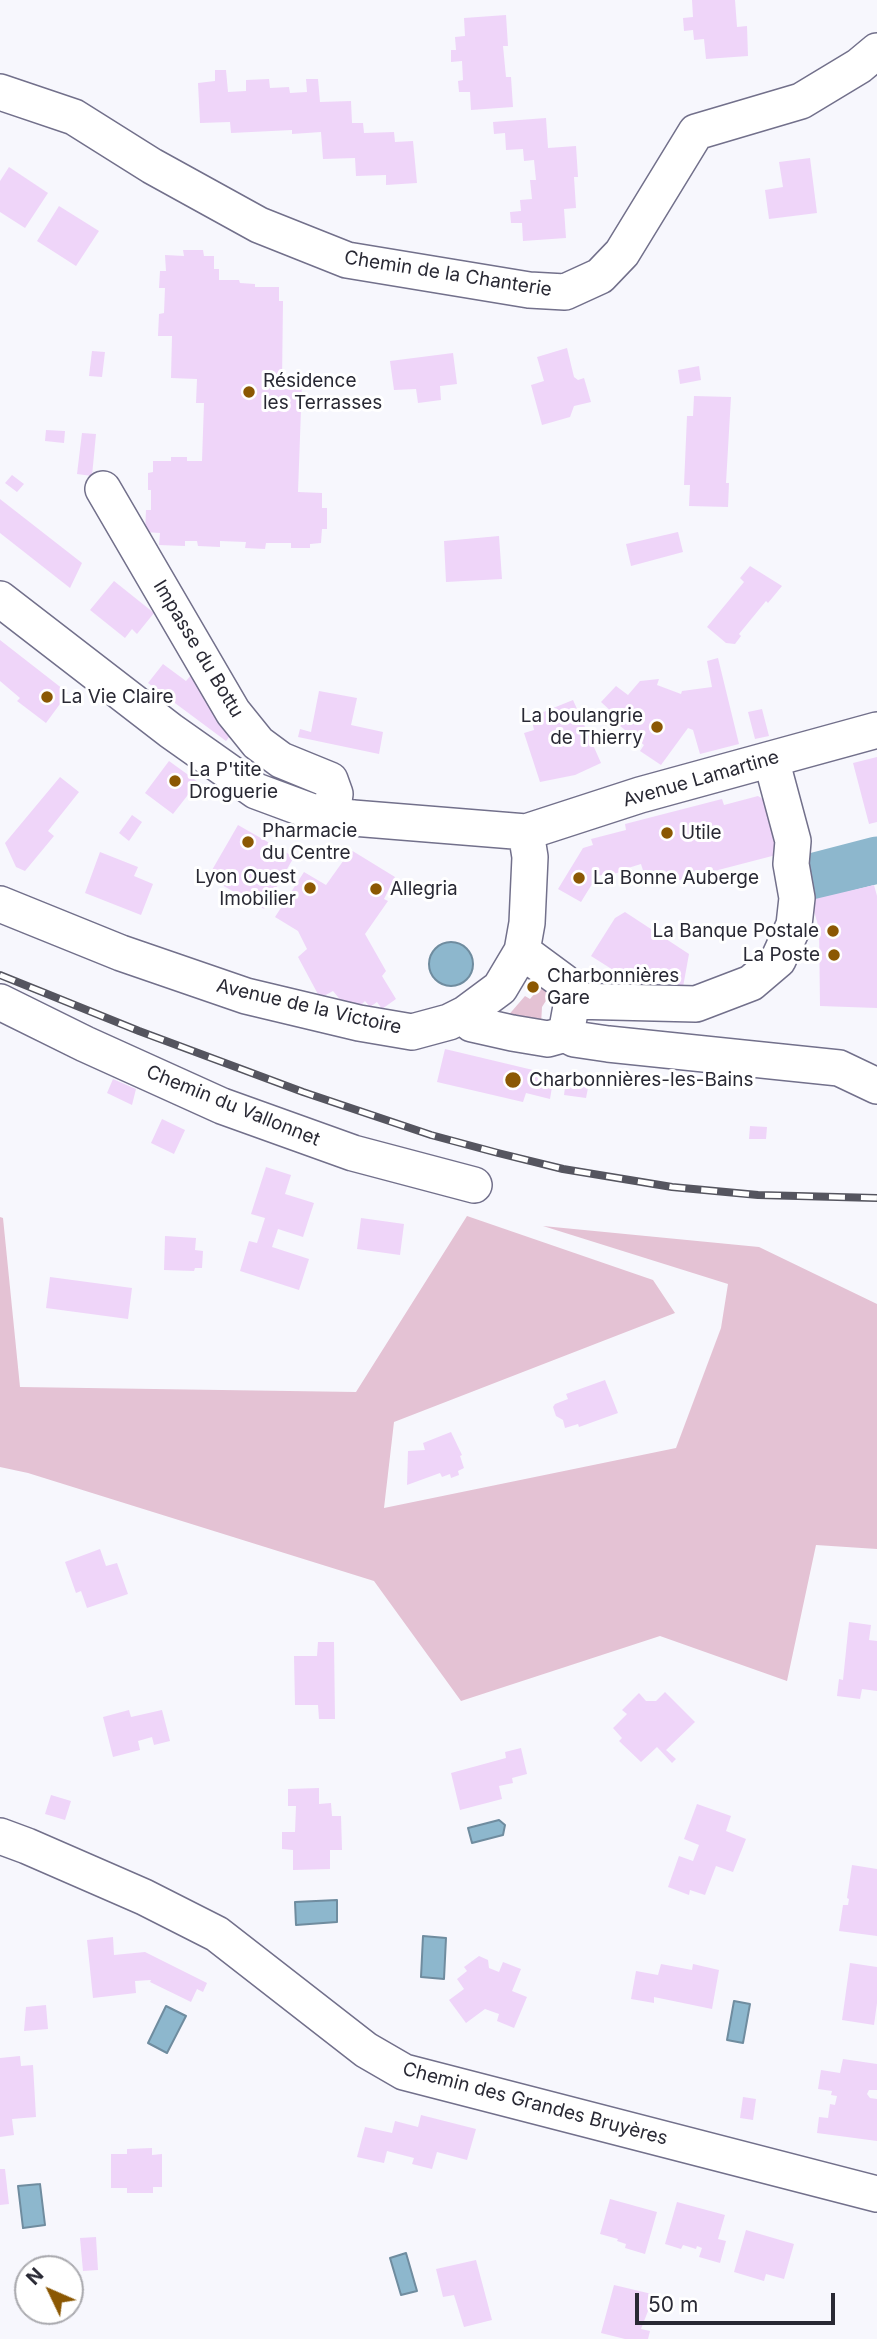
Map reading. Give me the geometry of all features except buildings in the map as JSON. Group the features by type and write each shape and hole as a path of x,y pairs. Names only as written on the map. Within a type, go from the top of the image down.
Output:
{"street":[{"name":"Chemin de la Chanterie","path":"0,92 74,117 152,166 259,225 347,260 529,290 565,292 600,276 622,253 696,132 801,101 859,66 877,51"},
{"name":"Impasse du Bottu","path":"103,489 233,712 258,743 281,760 330,780 335,794 332,815"},
{"path":"0,599 172,731 256,791 310,811 332,815 526,832"},
{"name":"Avenue Lamartine","path":"526,832 640,795 877,730"},
{"path":"465,1014 472,1024 548,1040 569,1017 696,1004 751,983 778,960 794,925 797,892 791,864 793,841 771,759"},
{"name":"Avenue de la Victoire","path":"0,904 121,953 258,999 359,1023 412,1031 449,1022 465,1014 500,988 522,951 527,923 530,857 526,832"},
{"path":"522,951 564,982 575,1039 839,1068 877,1086"},
{"name":"Chemin du Vallonnet","path":"0,1002 85,1044 222,1105 353,1153 474,1185"},
{"name":"Chemin des Grandes Bruyères","path":"0,1836 132,1891 217,1934 366,2050 404,2072 877,2194"}],"shaded area":[{"path":"546,980 554,988 542,1007 541,1025 506,1018 525,996 530,999"},
{"path":"467,1216 653,1280 675,1313 394,1422 384,1508 676,1448 721,1328 728,1284 543,1226 759,1247 877,1304 877,1549 816,1545 787,1681 660,1636 461,1701 374,1581 28,1473 0,1467 0,1217 3,1218 20,1387 356,1392"}],"water":[{"path":"451,942 466,949 473,964 466,979 451,986 436,979 429,964 436,949"},
{"path":"499,1820 505,1825 503,1835 472,1843 468,1828"},
{"path":"337,1900 337,1922 296,1925 295,1902"},
{"path":"423,1936 446,1938 444,1979 421,1977"},
{"path":"734,2001 750,2004 743,2043 727,2040"},
{"path":"166,2006 186,2016 167,2053 148,2043"},
{"path":"40,2184 45,2225 23,2228 18,2186"},
{"path":"406,2253 417,2291 401,2295 390,2258"}],"waterway":[{"path":"800,880 877,860"}],"railway":[{"path":"0,975 139,1031 303,1092 431,1135 498,1153 563,1169 672,1187 758,1195 877,1198"}],"place":[{"name":"Résidence les Terrasses","path":"249,392"},
{"name":"La Vie Claire","path":"47,697"},
{"name":"La boulangrie de Thierry","path":"657,727"},
{"name":"La P'tite Droguerie","path":"175,781"},
{"name":"Utile","path":"667,833"},
{"name":"Pharmacie du Centre","path":"248,842"},
{"name":"La Bonne Auberge","path":"579,878"},
{"name":"Lyon Ouest Imobilier","path":"310,888"},
{"name":"Allegria","path":"376,889"},
{"name":"La Banque Postale","path":"833,931"},
{"name":"La Poste","path":"834,955"},
{"name":"Charbonnières Gare","path":"533,987"},
{"name":"Charbonnières-les-Bains","path":"513,1080"}]}
